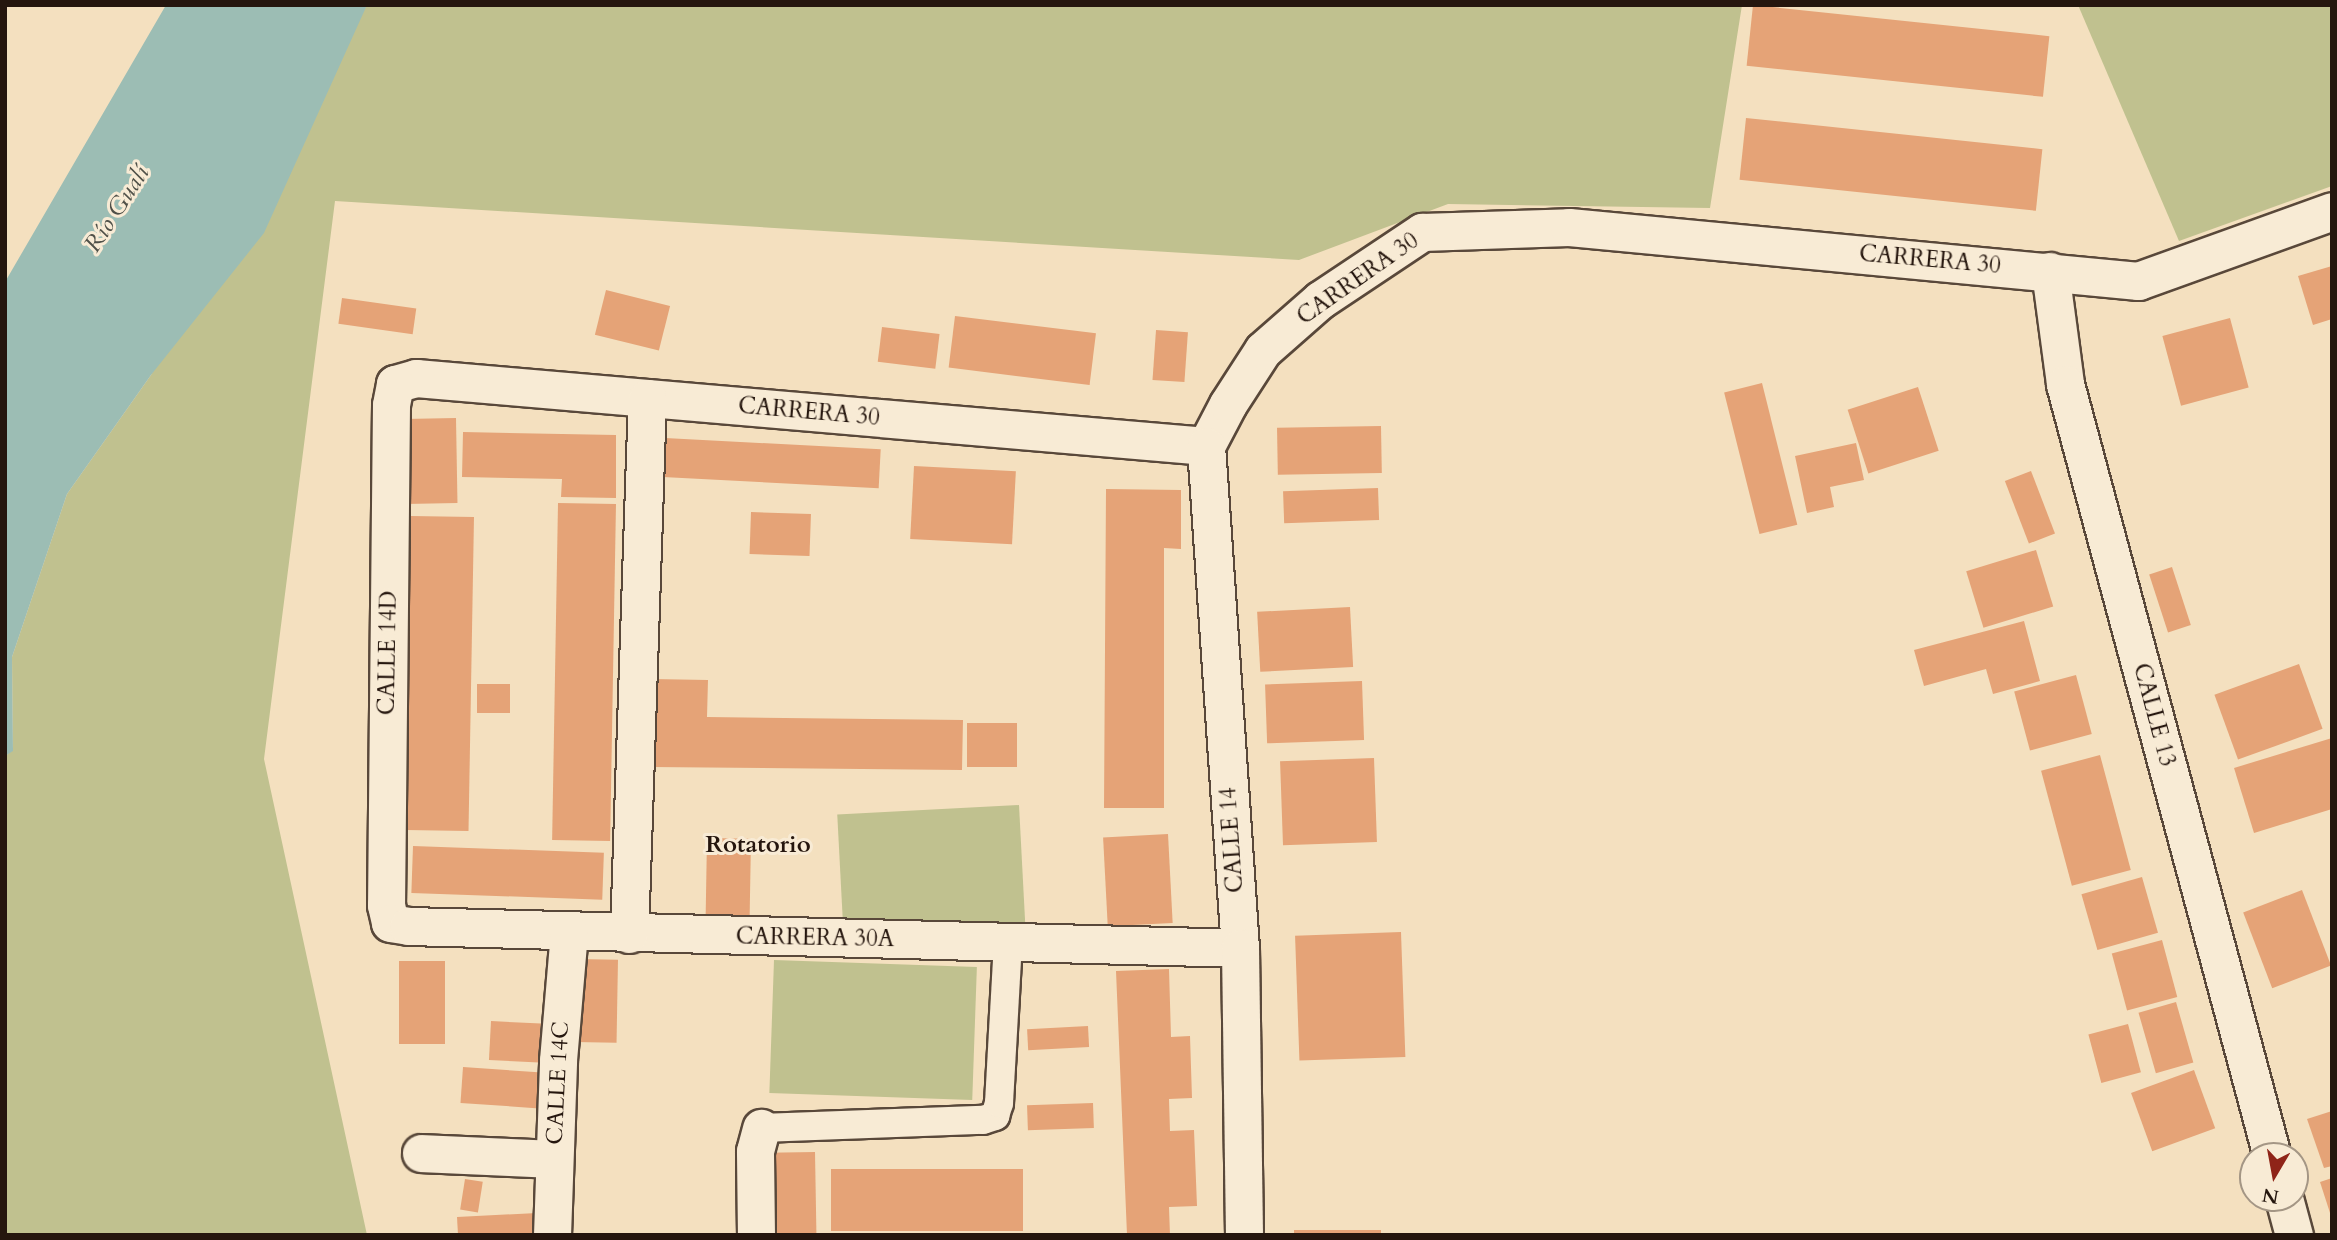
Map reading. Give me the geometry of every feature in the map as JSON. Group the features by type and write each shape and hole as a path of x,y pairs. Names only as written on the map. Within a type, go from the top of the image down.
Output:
{"street":[{"name":"CARRERA 30","path":"395,384 416,378 1206,446 1228,404 1264,350 1320,300 1422,232 1569,227 2138,281 2332,211"},
{"name":"CALLE 13","path":"2050,271 2066,384 2268,1142"},
{"name":"CALLE 14D","path":"390,923 386,905 390,419 395,384"},
{"path":"629,934 647,398"},
{"name":"CALLE 14","path":"1206,446 1240,948 1244,1235"},
{"name":"CARRERA 30A","path":"390,923 629,934 1240,948"},
{"name":"CALLE 14C","path":"552,1235 553,1159 569,932"},
{"path":"756,1235 755,1151 761,1128 984,1120 995,1116 999,1103 1008,942"},
{"path":"421,1153 553,1159"},
{"path":"2288,1212 2294,1235"}],"green space":[{"path":"367,5 1742,5 1710,208 1448,204 1299,260 335,201 264,759 367,1235 5,1235 5,756 13,750 12,657 67,494 151,375"},
{"path":"2078,5 2332,5 2332,186 2179,241"},
{"path":"1019,805 1025,923 843,932 837,815"},
{"path":"774,960 977,967 972,1100 769,1093"}],"water":[{"name":"Río Gualí","path":"166,5 367,5 264,233 151,375 67,494 12,657 13,751 5,756 5,282"}],"building":[{"path":"1753,5 2049,36 2043,97 1747,66"},
{"path":"1746,118 2042,149 2036,211 1740,180"},
{"path":"2332,266 2332,319 2313,325 2298,276"},
{"path":"606,290 670,306 659,351 595,335"},
{"path":"342,298 416,308 413,334 338,324"},
{"path":"955,316 1096,333 1090,385 949,368"},
{"path":"2230,318 2249,388 2181,406 2162,336"},
{"path":"882,327 940,334 935,369 878,362"},
{"path":"1156,330 1188,332 1184,382 1153,380"},
{"path":"1762,383 1797,525 1759,534 1724,392"},
{"path":"1918,387 1939,451 1868,474 1848,410"},
{"path":"456,418 457,503 405,504 404,419"},
{"path":"1381,426 1382,473 1278,475 1277,428"},
{"path":"463,432 616,435 616,498 561,497 562,479 462,477"},
{"path":"665,438 881,449 879,488 663,477"},
{"path":"1856,443 1864,480 1830,487 1834,507 1807,513 1795,456"},
{"path":"914,466 1016,471 1012,544 910,539"},
{"path":"2031,471 2055,534 2029,544 2005,481"},
{"path":"1378,488 1379,520 1284,523 1283,491"},
{"path":"1106,489 1181,490 1181,549 1164,548 1164,808 1104,808"},
{"path":"558,503 616,504 610,841 552,840"},
{"path":"751,512 811,514 809,556 750,554"},
{"path":"411,516 474,517 469,831 406,830"},
{"path":"2036,550 2053,606 1983,628 1966,571"},
{"path":"2172,567 2191,625 2168,632 2149,574"},
{"path":"1350,607 1353,667 1260,672 1257,612"},
{"path":"2024,621 2040,681 1993,694 1986,669 1924,686 1914,650"},
{"path":"2299,664 2323,729 2238,760 2214,695"},
{"path":"2076,675 2092,734 2030,750 2014,692"},
{"path":"652,679 708,680 707,717 963,720 962,770 651,767"},
{"path":"1362,681 1364,740 1267,743 1265,684"},
{"path":"477,684 510,684 510,713 477,713"},
{"path":"967,723 1017,723 1017,767 967,767"},
{"path":"2332,738 2332,809 2254,833 2234,768"},
{"path":"2100,755 2131,870 2072,886 2041,771"},
{"path":"1374,758 1377,842 1283,845 1280,761"},
{"path":"1168,834 1173,923 1108,926 1103,837"},
{"path":"707,838 751,839 750,923 706,922"},
{"path":"413,846 604,853 602,900 411,893"},
{"path":"2142,877 2158,933 2097,950 2081,894"},
{"path":"2302,890 2331,966 2272,988 2243,913"},
{"path":"1401,932 1405,1057 1299,1061 1295,936"},
{"path":"2162,940 2177,997 2127,1010 2112,953"},
{"path":"576,959 618,960 617,1043 575,1042"},
{"path":"399,961 445,961 445,1044 399,1044"},
{"path":"1169,969 1171,1037 1190,1036 1192,1098 1169,1099 1170,1131 1194,1130 1197,1206 1169,1207 1170,1235 1127,1235 1116,971"},
{"path":"2176,1002 2193,1063 2156,1073 2139,1013"},
{"path":"491,1021 541,1024 539,1063 489,1060"},
{"path":"2128,1024 2141,1072 2101,1083 2088,1035"},
{"path":"1088,1026 1089,1047 1028,1050 1027,1029"},
{"path":"463,1067 542,1073 539,1108 460,1103"},
{"path":"2194,1070 2215,1128 2152,1151 2131,1093"},
{"path":"1093,1103 1094,1128 1028,1130 1027,1105"},
{"path":"2332,1111 2332,1166 2324,1168 2307,1119"},
{"path":"815,1152 816,1235 768,1235 767,1153"},
{"path":"831,1169 1023,1169 1023,1231 831,1231"},
{"path":"2332,1178 2332,1216 2331,1216 2320,1182"},
{"path":"465,1179 483,1182 478,1212 460,1210"},
{"path":"537,1213 538,1235 458,1235 457,1217"},
{"path":"1294,1230 1381,1230 1381,1235 1294,1235"}],"district":[{"name":"Rotatorio","path":"758,845"}]}
